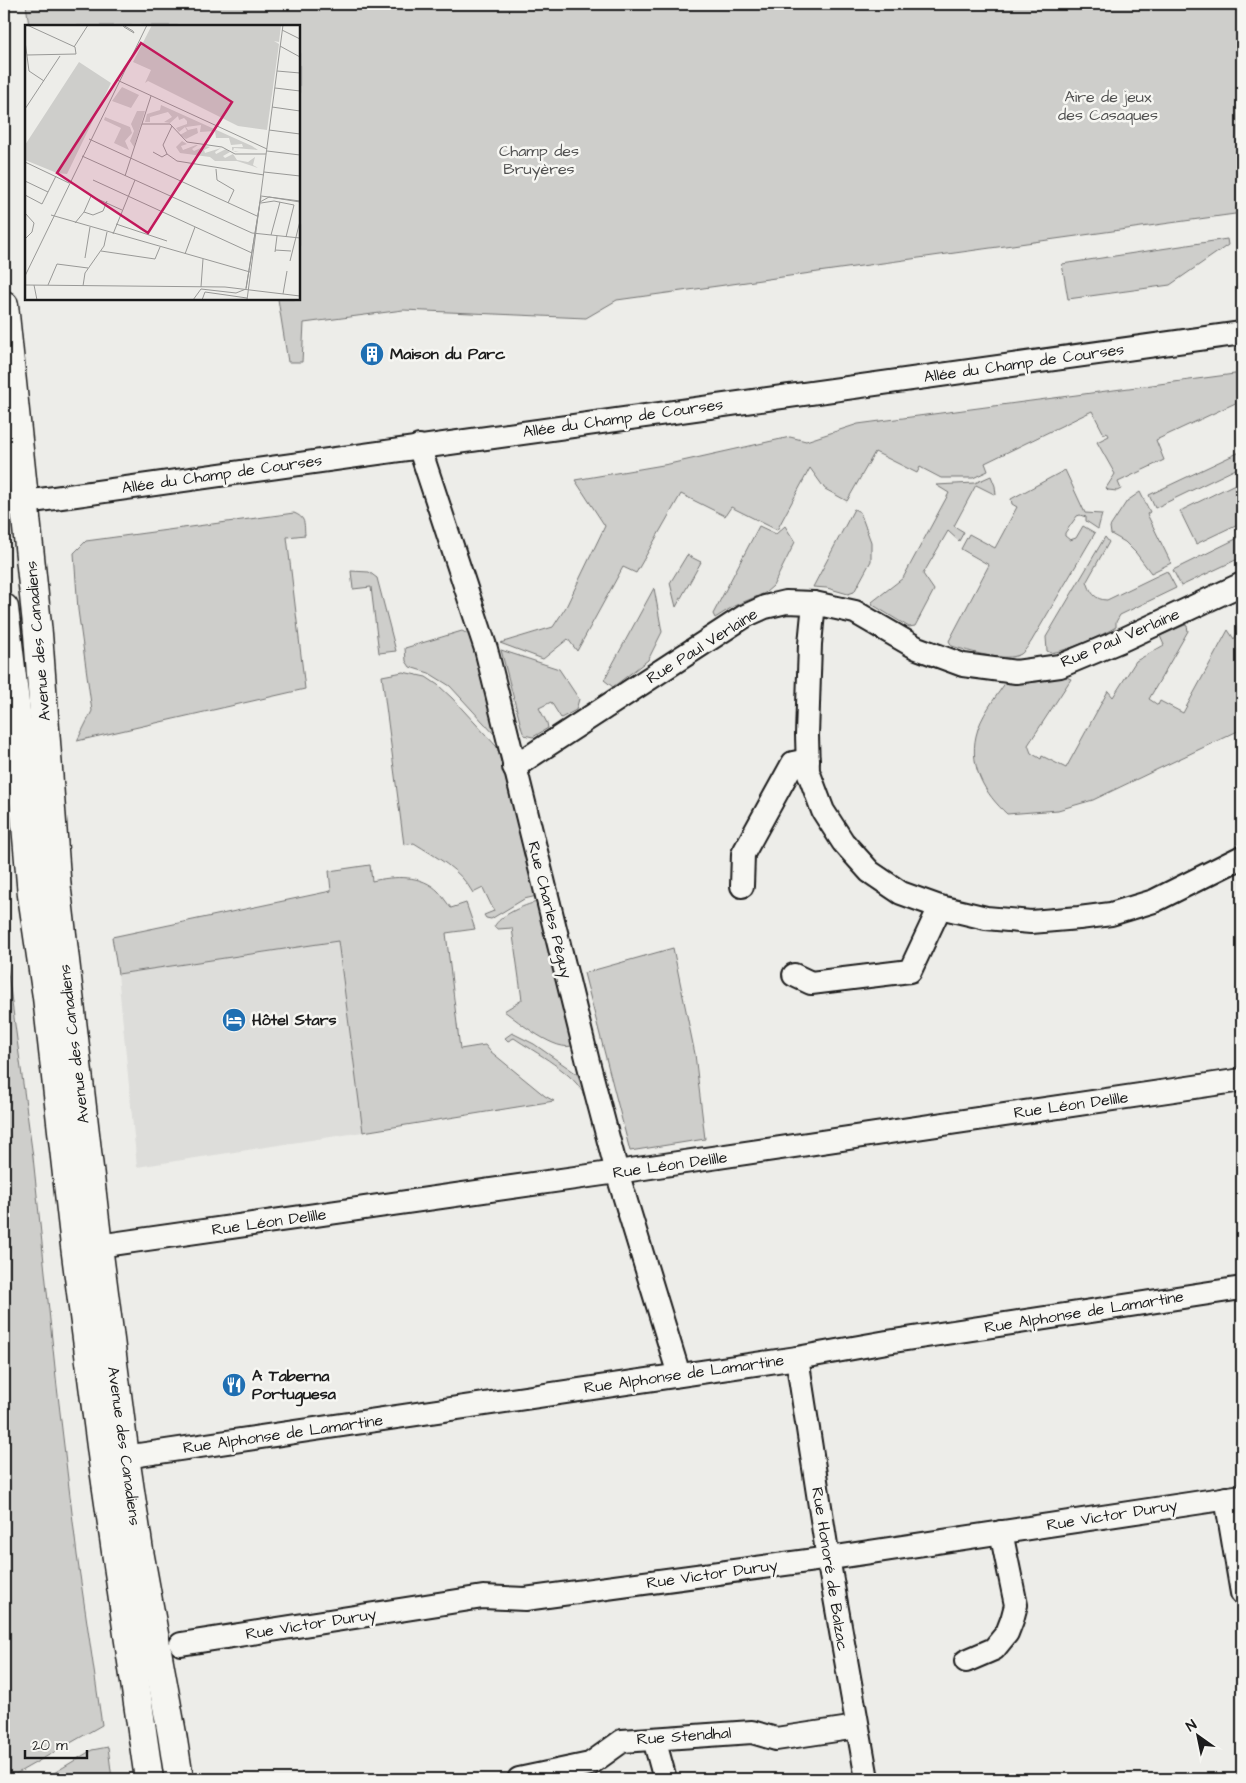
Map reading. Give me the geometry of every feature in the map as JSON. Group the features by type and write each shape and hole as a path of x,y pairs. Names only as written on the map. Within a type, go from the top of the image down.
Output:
{"main road":[{"name":"Avenue des Canadiens","path":"4,305 14,503 32,560 57,892 98,1246 139,1551 179,1779"},
{"name":"Avenue des Canadiens","path":"4,608 17,720 32,895 47,997 75,1246 103,1462 149,1779"}],"street":[{"name":"Allée du Champ de Courses","path":"14,503 1242,332"},
{"name":"Rue Charles Péguy","path":"419,446 486,649 617,1172 676,1364 677,1375"},
{"name":"Rue Paul Verlaine","path":"514,766 746,616 765,607 786,602 814,603 855,612 917,648 963,665 1016,672 1060,666 1120,641 1242,584"},
{"path":"814,603 810,644 808,771 823,811 843,842 870,872 901,893 940,907 986,918 1031,922 1111,914 1154,901 1242,857"},
{"path":"742,886 743,854 793,763 808,760"},
{"path":"794,975 811,983 910,970 940,907"},
{"name":"Rue Léon Delille","path":"98,1246 1242,1080"},
{"name":"Rue Alphonse de Lamartine","path":"125,1457 797,1358 906,1339 1242,1288"},
{"name":"Rue Honoré de Balzac","path":"797,1358 828,1558 867,1779"},
{"path":"1234,1497 1242,1593"},
{"name":"Rue Victor Duruy","path":"181,1644 483,1597 525,1599 828,1558 1234,1497"},
{"path":"966,1661 994,1649 1007,1633 1012,1620 1016,1605 1001,1532"},
{"name":"Rue Stendhal","path":"519,1779 590,1764 622,1741 752,1732 776,1739 857,1726"},
{"path":"654,1739 665,1779"}],"shaded area":[{"path":"338,941 363,1132 137,1167 118,974"}],"green space":[{"name":"Champ des Bruyères","path":"26,4 1242,4 1242,213 617,300 586,318 403,310 304,323 302,362 288,362 278,300 300,300 300,25 29,25"},
{"path":"1227,239 1228,245 1170,285 1068,299 1062,264"},
{"path":"1242,373 1242,400 1156,440 1164,460 1118,482 1121,489 1117,491 1106,488 1115,474 1097,442 1109,436 1107,432 1104,434 1092,411 985,463 988,471 973,478 941,478 920,467 917,473 875,452 847,501 825,489 810,468 777,530 731,507 725,516 681,494 636,573 623,567 577,651 568,639 543,659 500,643 553,627 566,607 605,526 575,480 669,464 790,437 806,441 858,424"},
{"path":"1242,451 1242,466 1155,508 1149,495"},
{"path":"1065,470 1085,513 1102,514 1098,529 1086,521 1086,517 1080,515 1077,516 1065,533 1065,536 1070,540 1076,538 1083,526 1095,533 1031,642 1021,654 1006,657 967,651 952,646 949,641 989,565 961,549 969,534 995,548 1017,507 1012,504 1011,499"},
{"path":"991,476 996,495 976,485 954,526 964,532 959,541 948,531 923,574 934,590 915,626 909,627 873,605 872,602 903,578 949,493 936,485 975,483"},
{"path":"1237,483 1242,494 1242,522 1196,544 1180,511"},
{"path":"1140,492 1150,512 1147,514 1171,563 1151,573 1125,542 1111,534 1110,527 1127,501"},
{"path":"854,509 860,512 871,542 871,561 854,592 848,594 827,588 813,587"},
{"path":"294,513 304,521 305,527 305,535 287,537 305,689 77,741 92,711 78,610 74,553 86,541"},
{"path":"759,526 776,534 785,526 795,542 773,586 765,593 734,606 715,618 713,614"},
{"path":"1242,536 1242,557 1181,586 1173,570"},
{"path":"1105,537 1109,542 1087,581 1091,592 1096,597 1107,600 1167,571 1176,588 1120,615 1116,622 1116,627 1077,646 1051,653 1047,651 1046,637"},
{"path":"687,555 701,562 676,607 670,583"},
{"path":"351,571 369,572 377,578 396,651 379,653 371,587 353,589"},
{"path":"654,588 662,632 648,660 613,687 604,680"},
{"path":"1185,625 1188,631 1149,699 1158,705 1160,701 1183,713 1228,630 1234,639 1242,626 1242,729 1093,800 1058,810 1007,814 992,798 981,779 977,769 974,747 981,722 1006,682 1036,682 1064,676 1071,679 1028,745 1031,753 1041,759 1042,756 1066,768 1108,691 1113,697 1136,661 1164,645 1160,636"},
{"path":"462,631 472,639 495,735 450,686 429,673 410,667 406,661 405,648"},
{"path":"501,650 559,669 579,699 576,710 561,718 551,702 539,708 548,728 533,737 524,735"},
{"path":"403,672 426,677 438,685 497,747 537,896 524,899 491,919 486,918 484,915 494,911 483,888 473,893 454,870 439,859 414,843 404,845 382,676"},
{"path":"370,865 372,881 389,878 416,879 432,886 451,908 466,903 475,929 446,933 460,1049 485,1045 545,1096 554,1101 363,1132 338,941 118,974 112,937 331,891 329,871"},
{"path":"537,902 574,1041 574,1045 567,1047 548,1041 504,1011 522,1000 512,928 498,929 494,927 501,918 519,908"},
{"path":"4,944 33,1157 77,1555 102,1725 7,1779 4,1779"},
{"path":"673,948 695,1054 705,1139 630,1151 584,973"},
{"path":"512,1033 534,1044 577,1074 584,1084 586,1095 584,1096 573,1080 554,1064 514,1038 508,1041 505,1038"},
{"path":"108,1747 112,1779 44,1779 92,1750"}],"place":[{"name":"Maison du Parc","path":"372,354"},
{"name":"Hôtel Stars","path":"234,1020"},
{"name":"A Taberna Portuguesa","path":"234,1385"}],"park label":[{"name":"Aire de jeux des Casaques","path":"1108,106"}]}
